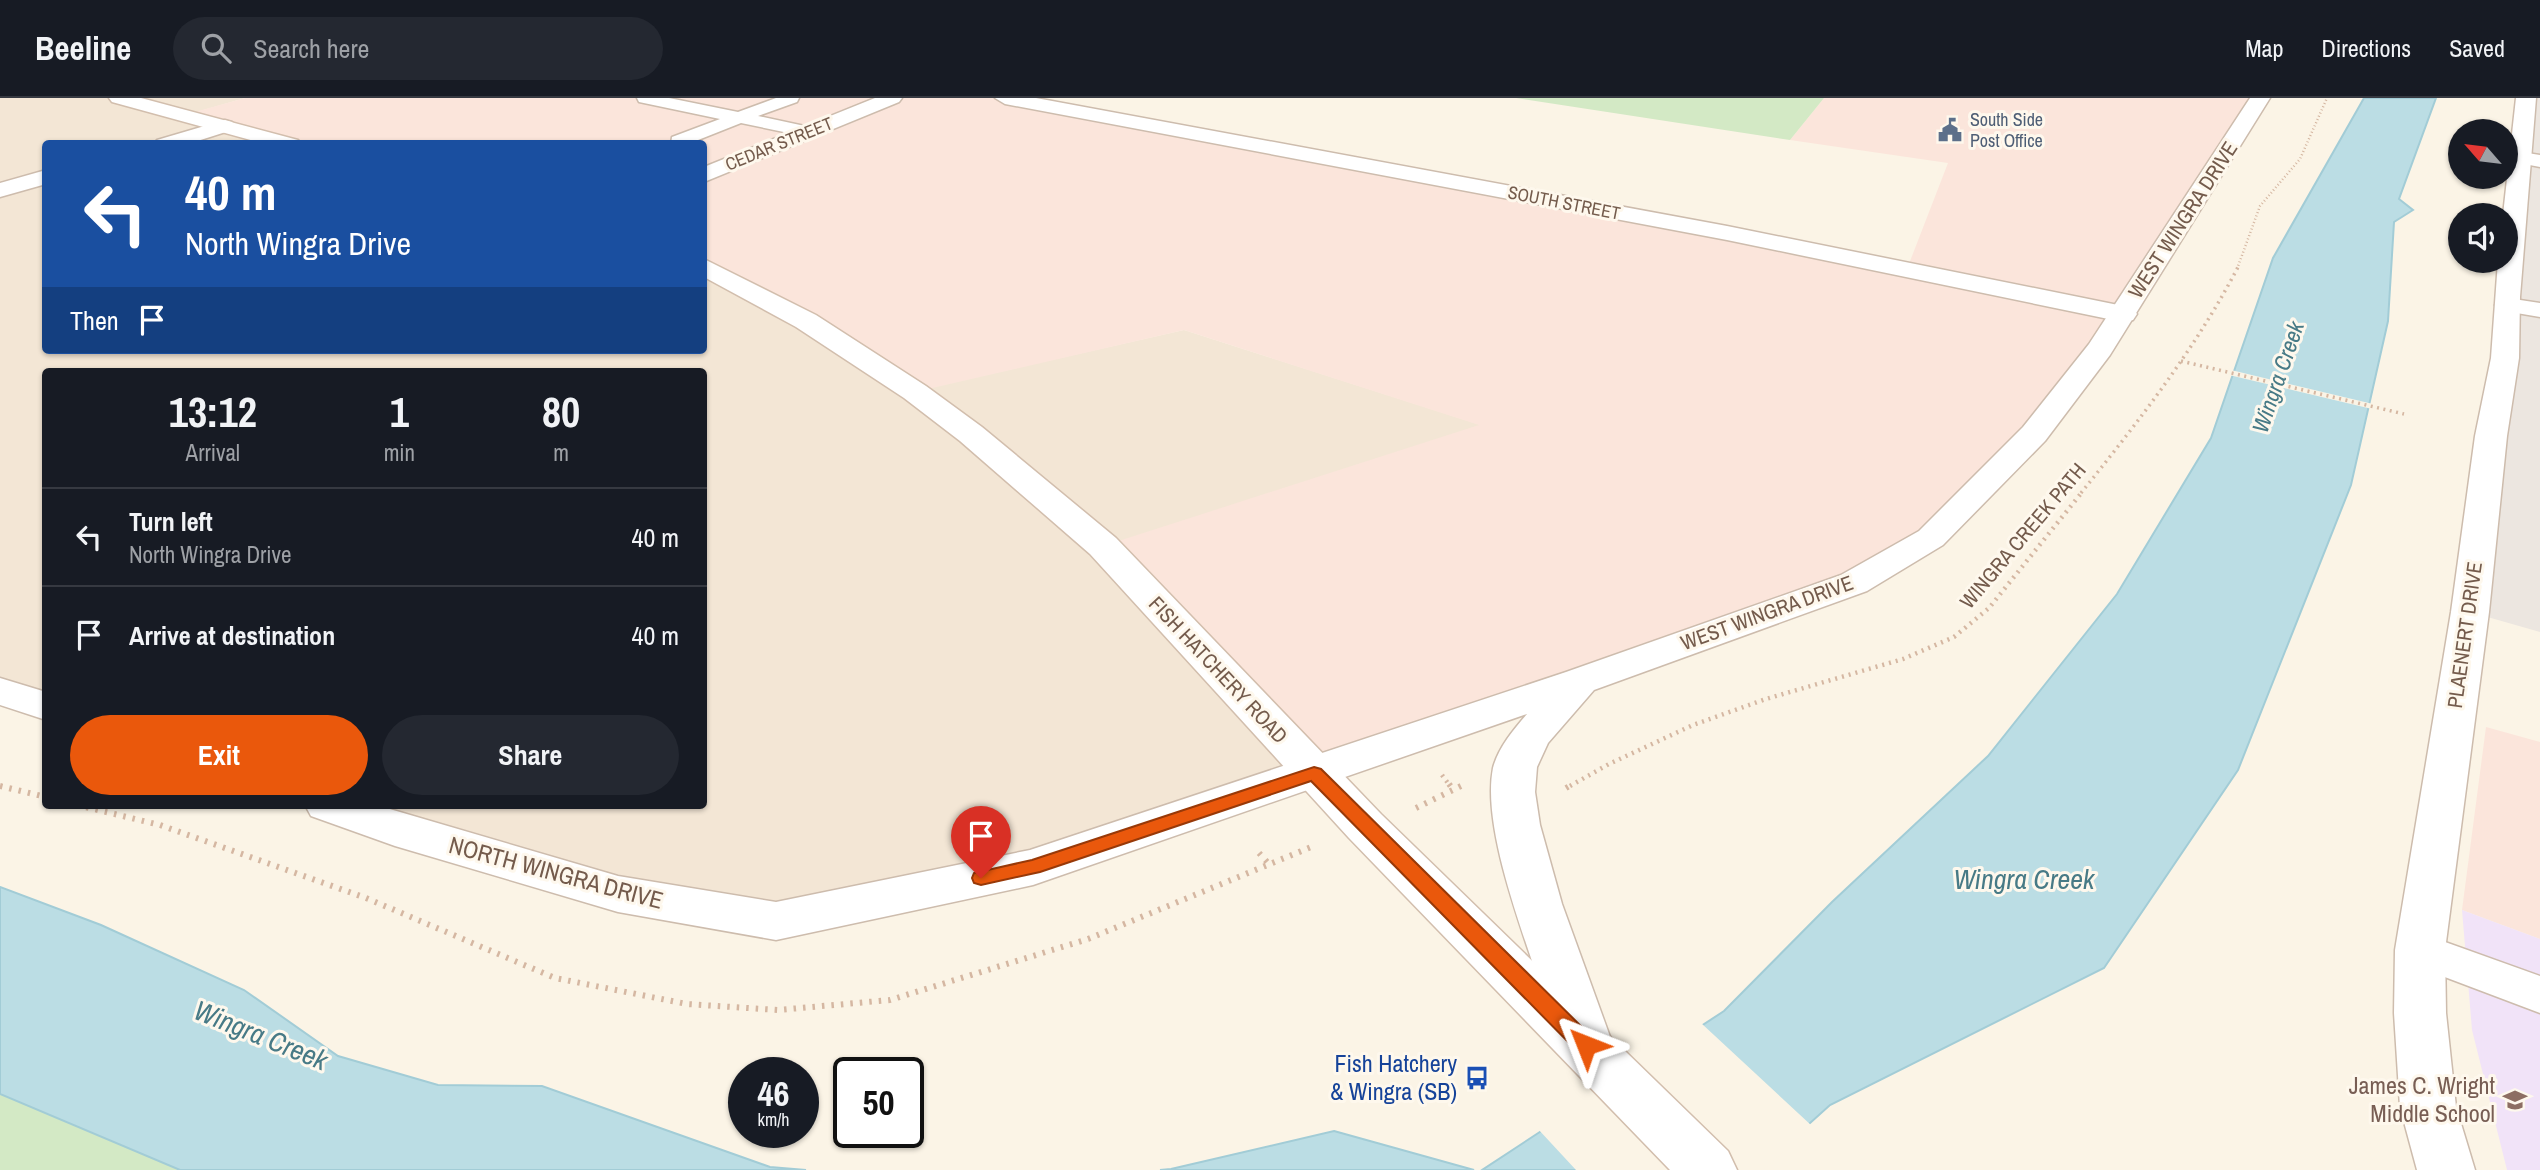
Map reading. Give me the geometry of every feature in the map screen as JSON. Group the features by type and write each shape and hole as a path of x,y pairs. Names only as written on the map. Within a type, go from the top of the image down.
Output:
{"street":[{"path":"119,98 276,140"},
{"name":"CEDAR STREET","path":"707,174 892,98"},
{"name":"SOUTH STREET","path":"1005,98 1727,233 2123,314"},
{"name":"WEST WINGRA DRIVE","path":"1314,773 1854,583 1931,538 2034,434 2101,349 2260,98"},
{"name":"PLAENERT DRIVE","path":"2446,1170 2428,1107 2420,1013 2420,950 2470,612 2491,436 2505,358 2523,307 2531,148 2526,98"},
{"path":"178,140 225,126"},
{"path":"0,190 42,178"},
{"name":"FISH HATCHERY ROAD","path":"707,269 807,321 915,391 971,434 1103,546 1314,773 1708,1170"},
{"path":"1580,681 1529,739 1515,764 1512,785 1518,830 1586,1045"},
{"path":"0,691 42,706"},
{"name":"NORTH WINGRA DRIVE","path":"339,809 411,834 618,894 776,921 1033,867 1314,773"}],"lane":[{"path":"645,98 808,132"},
{"path":"681,140 791,98"},
{"path":"2420,950 2540,995"}],"path":[{"name":"WINGRA CREEK PATH","path":"1566,788 1609,764 1693,725 1766,699 1903,659 1954,637 1989,608 2113,452 2212,315 2238,268 2260,206 2300,159 2328,98"},
{"path":"2181,361 2404,414"},
{"path":"0,786 42,796"},
{"path":"1431,802 1452,788"},
{"path":"1259,853 1268,863 1283,858"}],"shaded area":[{"path":"0,98 245,98 186,115 280,140 42,140 42,354 707,354 707,269 806,321 915,391 1184,330 1481,425 1314,773 776,921 342,809 707,809 707,368 42,368 42,706 0,691"},
{"path":"245,98 1005,98 1907,269 1948,163 1790,140 1824,98 2260,98 2104,342 1931,538 1854,583 1314,773 1103,546 1479,425 1184,330 915,392 807,321 707,269 707,140 280,140 184,115"},
{"path":"2526,98 2540,98 2540,632 2470,612 2507,273 2518,273 2518,203 2515,203"},
{"path":"2486,727 2540,742 2540,939 2462,910"},
{"name":"James C. Wright Middle School","path":"2462,910 2540,939 2540,1170 2507,1170 2472,1030"}],"green space":[{"path":"1516,98 1824,98 1790,140"},
{"path":"0,1094 180,1170 0,1170"}],"water":[{"name":"Wingra Creek","path":"2364,98 2436,98 2399,199 2413,210 2394,222 2388,321 2351,485 2238,770 2104,968 1830,1105 1758,1170 1482,1170 1724,1011 1832,902 1988,756 2117,594 2211,438 2273,258"},
{"name":"Wingra Creek","path":"0,887 101,925 244,990 338,1056 438,1085 542,1086 770,1167 806,1170 180,1170 0,1094"},
{"path":"1334,1131 1474,1170 1160,1170 1171,1169"}],"pier":[{"path":"2231,370 2373,404 2372,409 2229,375"},
{"path":"1701,1023 1812,1126 1763,1170 1576,1170 1538,1129"}],"place":[{"name":"South Side Post Office","path":"1950,130"},
{"name":"Fish Hatchery & Wingra (SB)","path":"1477,1078"},
{"name":"James C. Wright Middle School","path":"2515,1100"}],"route":[{"path":"981,878 1033,867 1314,773 1586,1045"}]}
